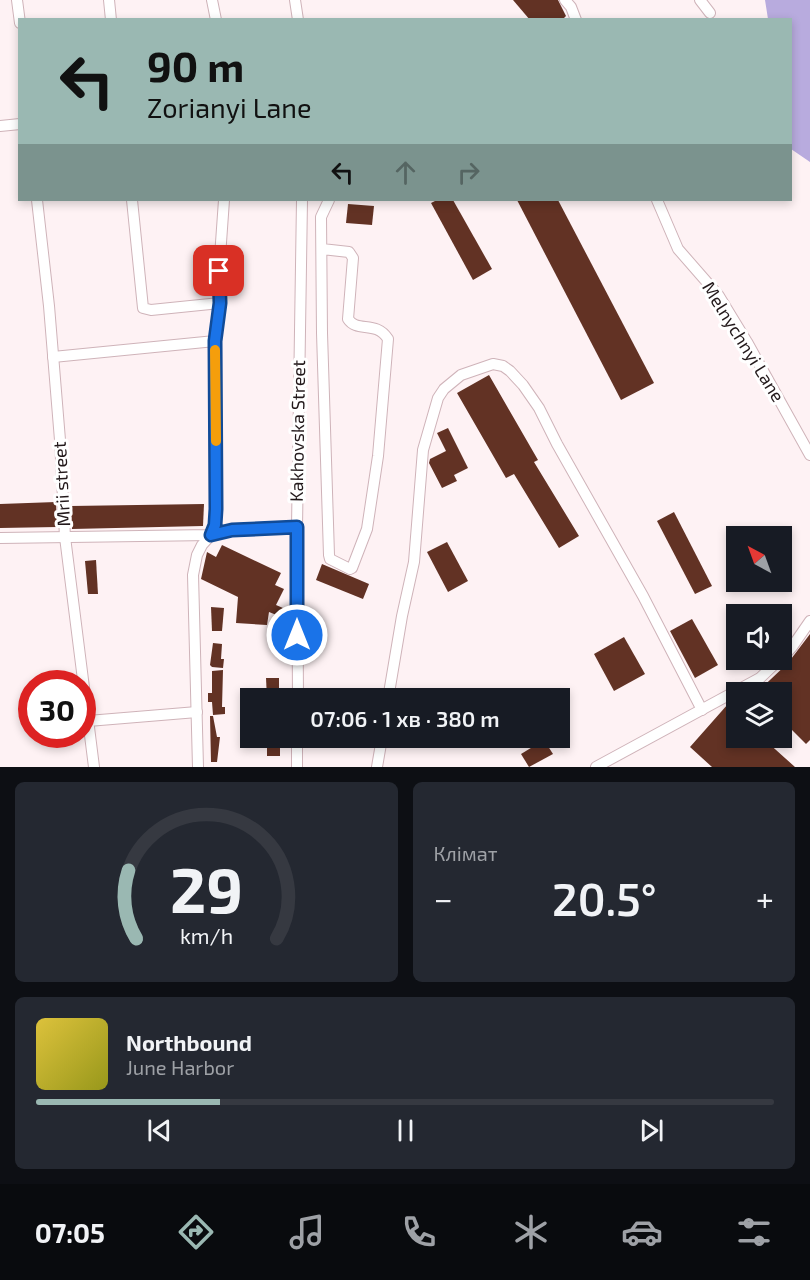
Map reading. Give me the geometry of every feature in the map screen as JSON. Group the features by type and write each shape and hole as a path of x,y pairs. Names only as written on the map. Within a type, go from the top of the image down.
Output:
{"street":[{"path":"17,0 19,18"},
{"path":"109,0 111,18"},
{"path":"212,0 216,18"},
{"path":"295,0 298,18"},
{"path":"565,0 575,18"},
{"path":"700,0 710,13"},
{"path":"0,126 18,124"},
{"name":"Mrii street","path":"37,201 53,357 65,537 82,670"},
{"path":"132,201 143,308 151,310 220,303"},
{"path":"198,767 193,575 197,555 215,525 215,341 220,303 219,271 224,201"},
{"name":"Kakhovska Street","path":"298,688 297,527 302,201"},
{"path":"322,249 349,252 353,258 348,319 354,325 382,331 388,339 378,456 367,529 350,569 330,559 329,555 321,217 329,201"},
{"name":"Melnychnyi Lane","path":"657,201 678,249 718,296 810,455"},
{"path":"302,217 321,217"},
{"path":"53,357 215,341"},
{"path":"390,688 414,562 423,450 438,399 444,389 461,375 493,364 503,366 510,371 539,408 643,596 702,710"},
{"path":"0,538 211,535 232,530 297,527"},
{"path":"792,647 810,621"},
{"path":"596,767 760,678 768,670"},
{"path":"96,720 197,712"},
{"name":"Mrii street","path":"92,748 94,767"},
{"path":"297,748 297,767"},
{"path":"377,767 380,748"}],"shaded area":[{"path":"765,0 810,0 810,162 792,150 792,18 768,18"}],"building":[{"path":"513,0 558,0 566,16 564,18 528,18"},
{"path":"454,201 492,269 473,280 431,203"},
{"path":"518,201 559,201 654,383 621,400"},
{"path":"348,204 374,206 372,225 346,223"},
{"path":"489,375 538,460 534,462 579,536 559,548 514,474 506,478 457,393"},
{"path":"448,428 468,468 454,475 457,481 442,488 429,463 430,459 446,451 437,433"},
{"path":"56,502 57,527 0,528 0,504"},
{"path":"204,504 203,526 72,529 71,506"},
{"path":"674,512 712,586 695,594 657,521"},
{"path":"447,542 468,581 448,592 427,552"},
{"path":"222,545 281,573 275,585 284,589 276,605 283,608 279,616 269,612 267,625 236,623 238,597 201,579 207,552 216,557"},
{"path":"96,560 98,594 88,594 85,561"},
{"path":"322,564 369,584 363,599 316,580"},
{"path":"211,607 224,608 222,631 212,631"},
{"path":"692,619 718,665 695,678 670,631"},
{"path":"810,634 810,740 806,744 792,730 792,682 768,682 781,670 792,670 792,658"},
{"path":"624,637 645,674 614,691 594,654"},
{"path":"213,643 222,644 223,668 210,665"},
{"path":"223,670 222,707 225,707 225,714 213,715 212,702 208,702 208,693 212,693 212,671"},
{"path":"266,678 279,678 279,688 266,688"},
{"path":"726,706 726,748 774,748 795,767 712,767 690,747"},
{"path":"210,716 213,716 217,737 220,737 217,762 211,762"},
{"path":"267,748 280,748 280,756 267,756"},
{"path":"531,748 549,748 553,754 529,767 521,754"}],"slow traffic":[{"path":"215,350 216,441"}],"route":[{"path":"219,271 220,303 215,341 216,509 215,525 211,535 221,531 297,527 297,635"}]}
